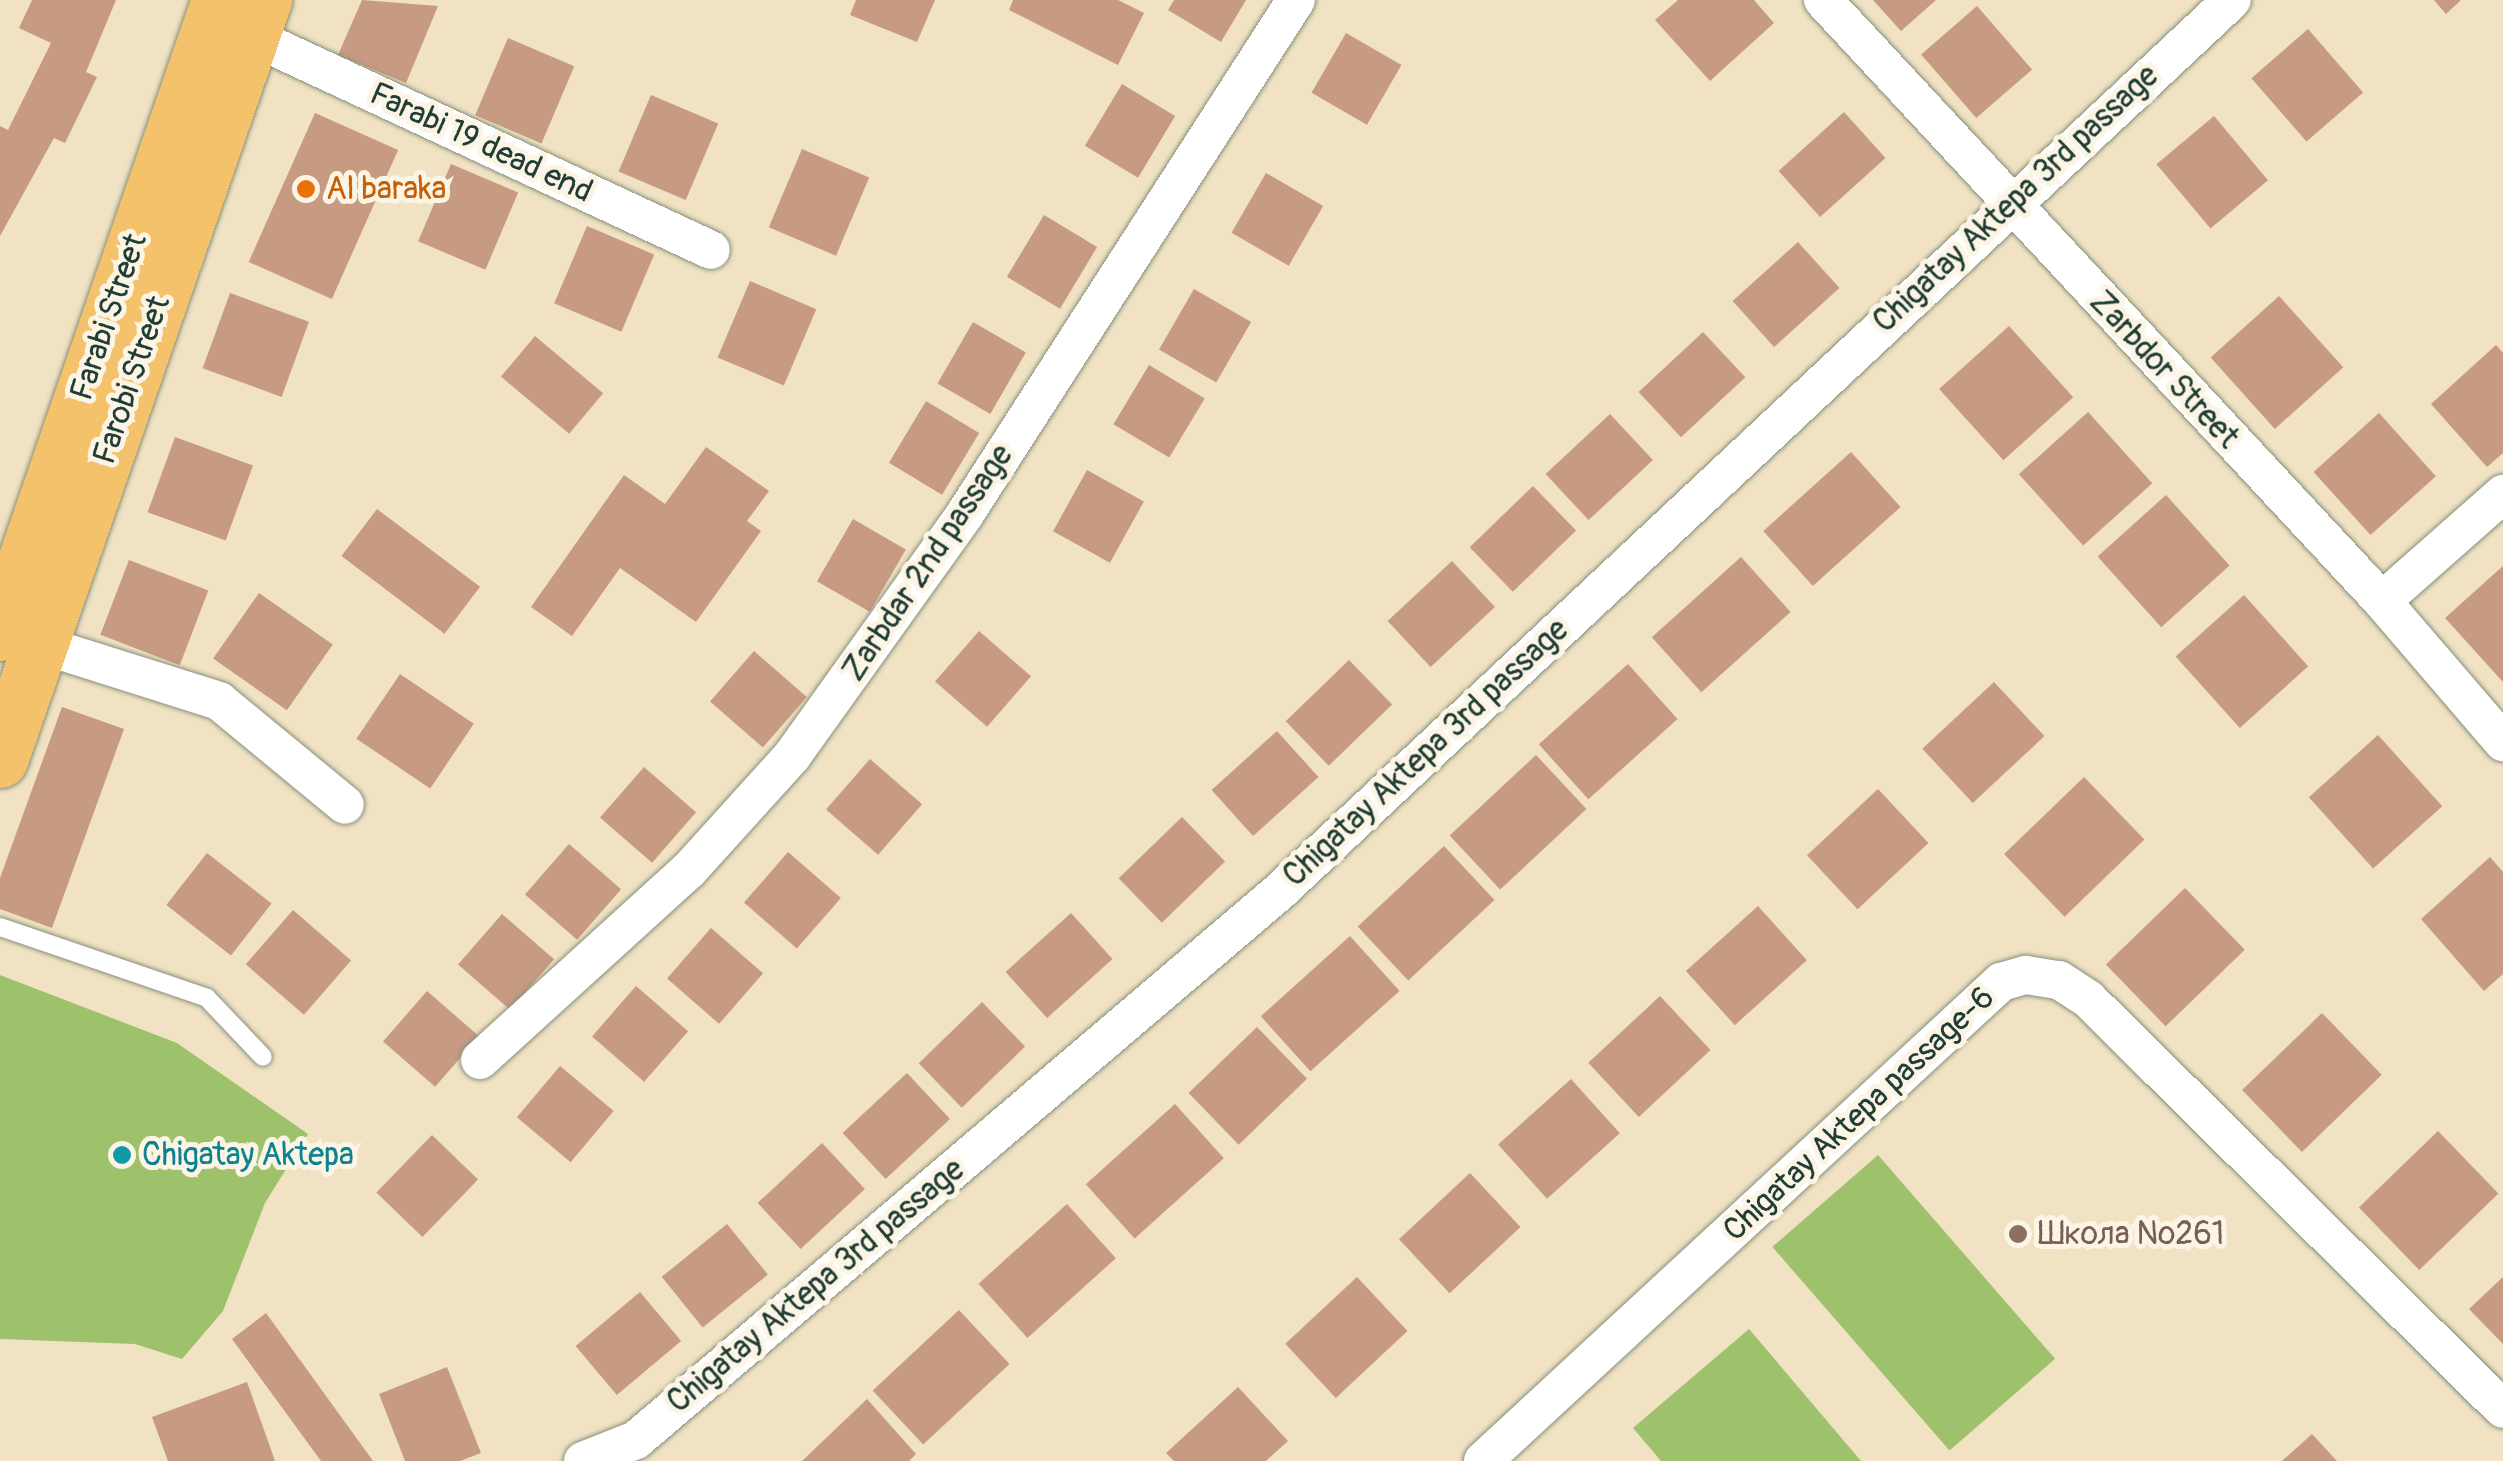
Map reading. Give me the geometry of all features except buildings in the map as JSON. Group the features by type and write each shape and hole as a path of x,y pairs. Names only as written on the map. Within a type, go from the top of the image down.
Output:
{"main road":[{"name":"Farabi Street","path":"16,631 22,547 244,12"},
{"name":"Farobi Street","path":"0,760 16,631 244,12"}],"street":[{"name":"Zarbdar 2nd passage","path":"480,1060 688,870 792,756 965,514 1296,0"},
{"name":"Zarbdor Street","path":"1823,0 2008,205 2382,602 2503,742"},
{"name":"Chigatay Aktepa 3rd passage","path":"583,1461 645,1450 1279,892 2008,205 2232,0"},
{"name":"Farabi 19 dead end","path":"244,12 711,250"},
{"path":"2382,602 2503,494"},
{"path":"16,631 220,701 345,806"},
{"name":"Chigatay Aktepa passage-6","path":"1483,1461 2001,982 2026,975 2059,980 2088,1000 2503,1409"}],"lane":[{"path":"0,927 207,998 263,1057"}],"green space":[{"path":"0,975 177,1043 308,1134 265,1203 223,1311 182,1359 135,1344 0,1339"},
{"path":"1878,1155 2055,1359 1949,1451 1772,1247"},
{"path":"1749,1329 1861,1461 1661,1461 1633,1428"}],"place":[{"name":"Al baraka","path":"306,189"},
{"name":"Chigatay Aktepa","path":"122,1155"},
{"name":"Школа №261","path":"2018,1234"}]}
